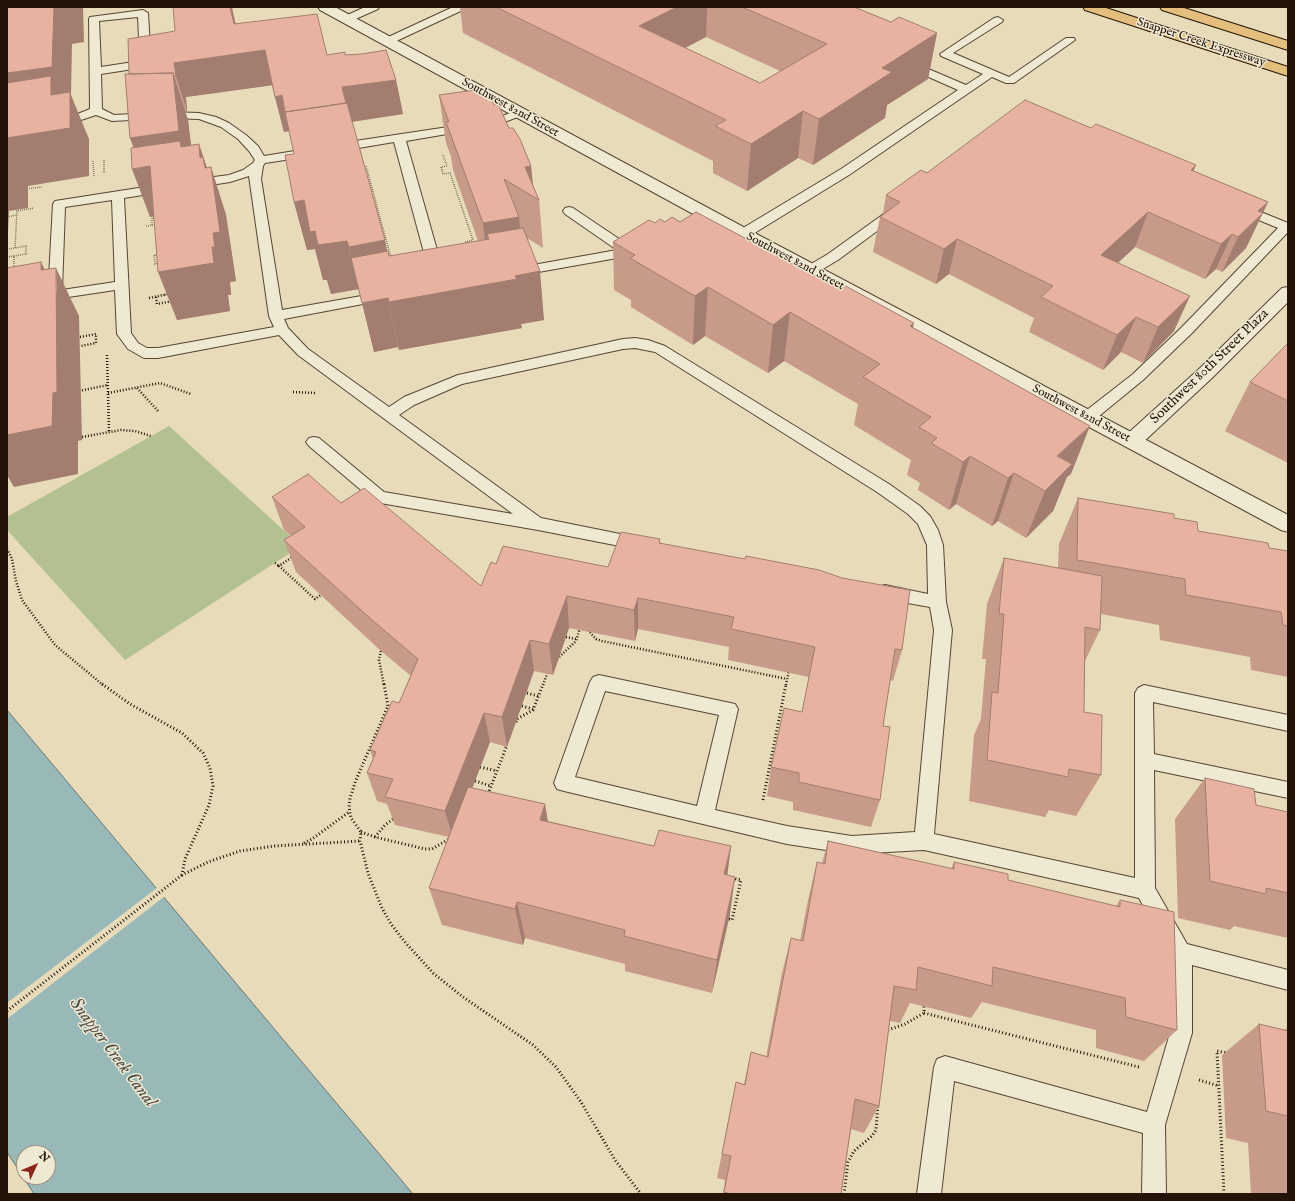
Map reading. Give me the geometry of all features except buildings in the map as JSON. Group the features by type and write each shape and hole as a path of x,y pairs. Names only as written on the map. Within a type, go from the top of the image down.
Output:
{"highway":[{"name":"Snapper Creek Expressway","path":"1090,7 1288,72"},
{"name":"Snapper Creek Expressway","path":"1167,7 1288,46"}],"street":[{"name":"Southwest 82nd Street","path":"325,7 743,234 1288,524"},
{"name":"Southwest 80th Street Plaza","path":"1132,441 1206,373 1287,294"}],"lane":[{"path":"347,19 374,7"},
{"path":"388,41 461,7"},
{"path":"95,71 146,64 143,13 94,19 95,71 96,111"},
{"path":"998,20 945,54 1010,81 1070,40"},
{"path":"896,59 967,90"},
{"path":"743,234 845,172 991,73"},
{"path":"48,123 77,118 96,111 112,118 170,115 199,116 212,118 242,137 254,149 259,163 255,179 276,316 282,330 303,352 538,524"},
{"path":"122,284 55,295 59,204 230,178 247,173 259,163 321,151 490,124 519,113"},
{"path":"399,138 439,280"},
{"path":"118,195 124,334 133,346 144,353 158,353 282,330"},
{"path":"1088,417 1138,377 1187,330 1286,227 1228,202"},
{"path":"811,270 833,256 906,203"},
{"path":"500,275 629,252 569,211"},
{"path":"276,316 400,294"},
{"path":"388,414 409,401 458,380 622,344 648,345 660,349 883,488 914,510 924,520 930,530 935,545 937,602 943,630 924,842"},
{"path":"314,442 380,497 538,524 654,547"},
{"path":"873,590 937,602"},
{"path":"704,816 729,709 599,682 564,783 704,816 787,835 852,845 924,842 1145,890"},
{"path":"1154,1194 1154,1125 1181,1033 1181,954 1145,890 1144,693 1288,723"},
{"path":"1144,760 1288,790"},
{"path":"1179,952 1288,980"},
{"path":"929,1194 945,1067 1154,1125"}],"path":[{"path":"441,149 448,166 441,167 443,174 451,173 473,240"},
{"path":"364,159 392,262"},
{"path":"104,160 104,177"},
{"path":"93,161 94,178"},
{"path":"29,189 36,185"},
{"path":"43,186 43,193"},
{"path":"461,206 466,205"},
{"path":"15,248 17,211 36,207"},
{"path":"7,217 16,215"},
{"path":"152,225 152,218 159,217"},
{"path":"144,227 159,224"},
{"path":"468,250 466,242 477,240"},
{"path":"7,249 26,246 26,254 7,257"},
{"path":"161,254 154,256 155,264 161,263"},
{"path":"14,256 14,276"},
{"path":"144,299 171,294 170,288"},
{"path":"156,297 157,304 180,300"},
{"path":"80,337 96,334 96,343 81,346"},
{"path":"107,350 109,432"},
{"path":"108,393 164,384 190,394"},
{"path":"73,392 108,385"},
{"path":"136,388 158,411"},
{"path":"82,437 109,432 134,432 151,436"},
{"path":"7,549 12,559 16,581 22,600 55,645 96,680 130,704 182,734 192,741 203,753 210,768 213,786 209,805 185,859 182,875"},
{"path":"279,566 297,554"},
{"path":"275,563 316,599 321,596"},
{"path":"588,630 590,622"},
{"path":"575,626 588,630 596,639 602,641 787,679"},
{"path":"555,661 576,640 580,627"},
{"path":"566,637 576,640"},
{"path":"382,651 379,660 388,706 356,780 349,802 349,812 354,824 360,832 375,837 432,849 446,843 454,834"},
{"path":"762,802 791,664"},
{"path":"514,727 517,720 533,709 550,666"},
{"path":"527,693 538,696"},
{"path":"522,706 533,709"},
{"path":"486,798 508,742"},
{"path":"480,767 497,771"},
{"path":"475,781 491,786"},
{"path":"302,844 312,839 349,812"},
{"path":"375,837 394,817 399,816"},
{"path":"360,832 360,841 374,890 391,924 404,941 443,981 528,1041 556,1067 581,1102 616,1160 641,1194"},
{"path":"7,1011 182,875 208,862 240,851 274,846 360,841"},
{"path":"726,876 741,880 732,920 729,919"},
{"path":"924,998 924,1014"},
{"path":"887,1036 888,1028 906,1024 924,1014 1140,1068"},
{"path":"1224,1194 1217,1051 1230,1054"},
{"path":"1192,1078 1219,1086"},
{"path":"844,1194 848,1162 854,1151 872,1136 876,1130 879,1103"}],"green space":[{"path":"169,426 301,546 125,660 7,530 7,517"}],"water":[{"name":"Snapper Creek Canal","path":"7,710 413,1194 34,1194 28,1185 56,1185 56,1145 16,1145 16,1166 7,1152"}],"pier":[{"path":"158,887 165,896 7,1019 7,1003"}]}
